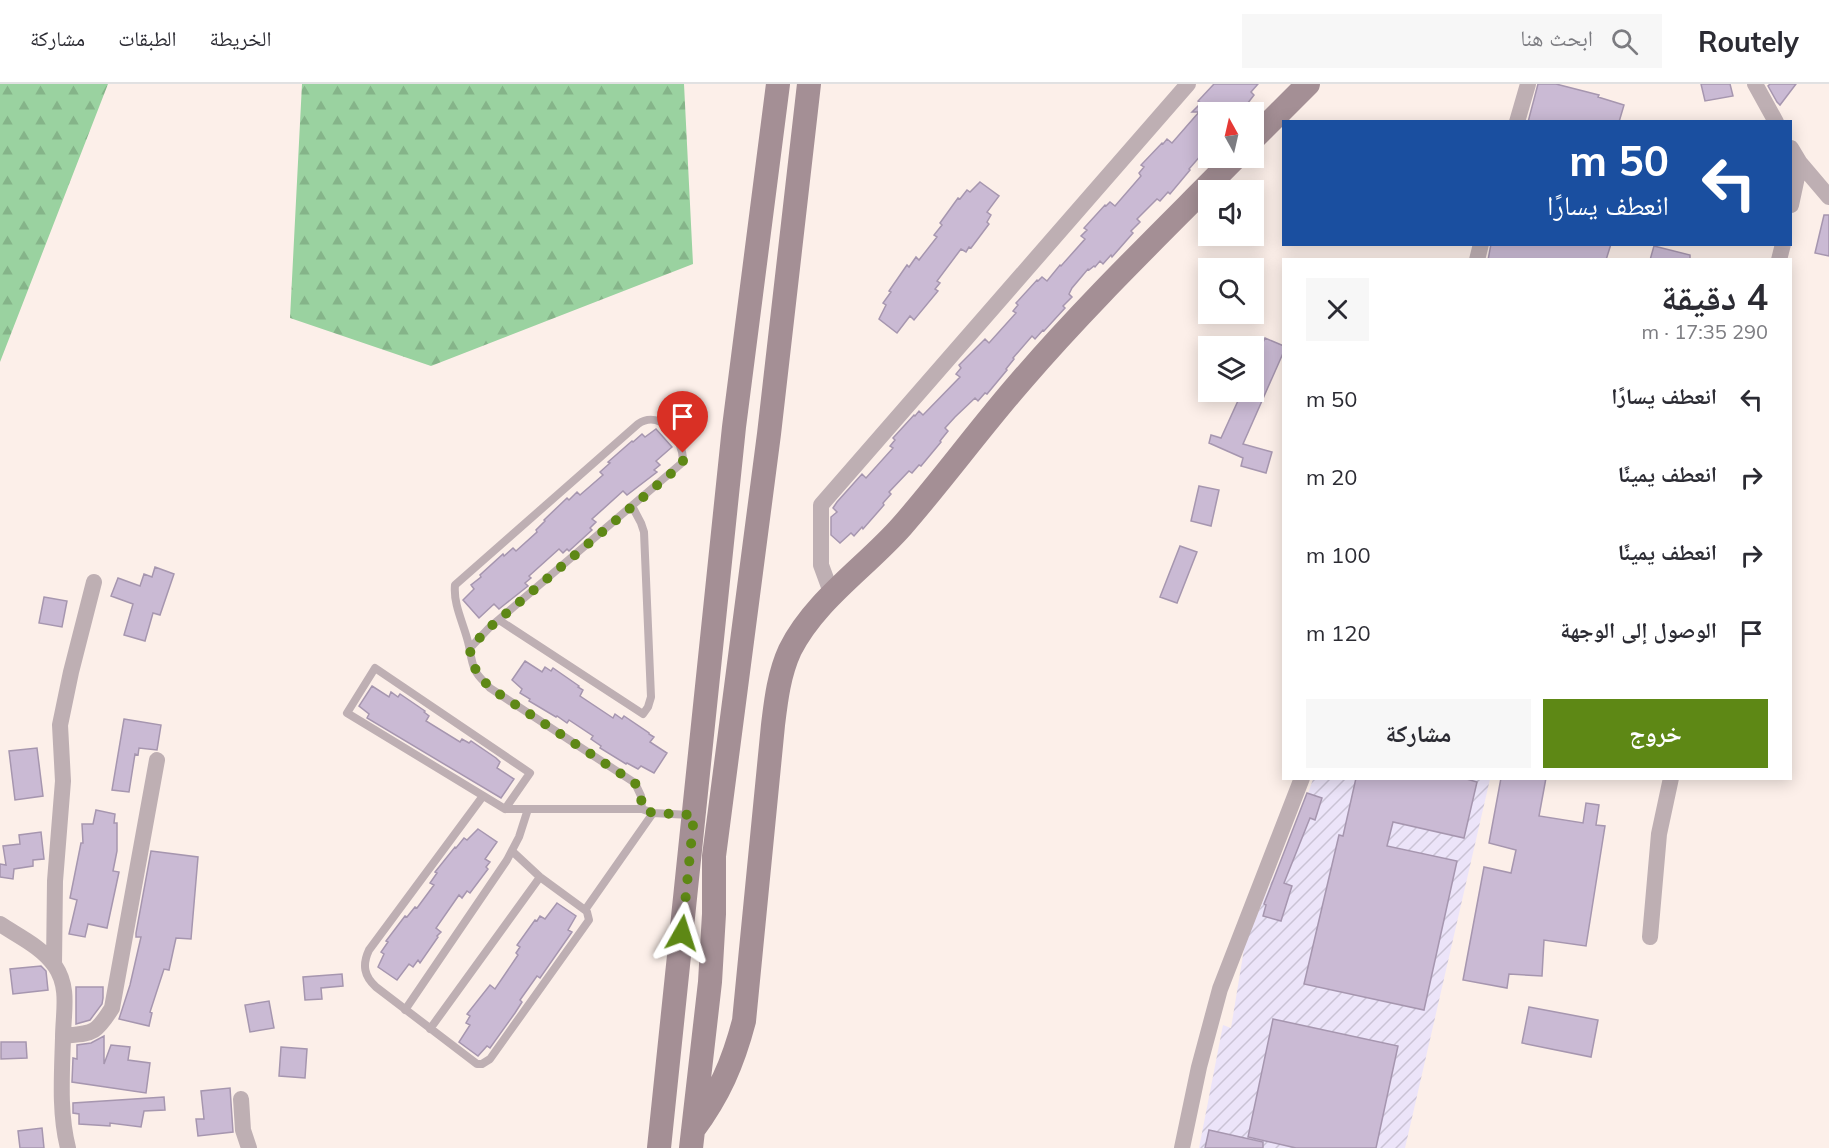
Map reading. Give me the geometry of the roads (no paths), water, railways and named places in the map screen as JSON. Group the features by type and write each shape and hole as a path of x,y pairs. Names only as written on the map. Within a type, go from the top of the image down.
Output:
{"main road":[{"path":"659,1148 734,426 778,84"},
{"path":"692,1139 710,982 714,914 714,856 769,434 809,84"},
{"path":"1264,128 1308,84"},
{"path":"692,1139 730,1068 744,1021 773,725 779,681 790,650 812,617 887,543 934,490 1020,382 1090,305 1225,168"},
{"path":"684,911 714,914"}],"street":[{"path":"832,595 821,566 821,505 1188,84"},
{"path":"1518,120 1528,84"},
{"path":"1755,84 1775,120"},
{"path":"1792,150 1800,163 1829,197"},
{"path":"1792,200 1800,163"},
{"path":"54,965 56,880 63,781 60,725 94,582"},
{"path":"63,1036 91,1033 100,1026 112,1008 157,760"},
{"path":"1182,1148 1199,1067 1221,989 1301,780"},
{"path":"1650,937 1659,834 1671,780"},
{"path":"0,924 43,953 54,965 61,978 65,995 62,1103 68,1148"},
{"path":"241,1099 243,1130 249,1148"}],"lane":[{"path":"470,648 499,620 683,462 681,445 664,423 645,419 638,424 455,585 456,603 470,648 470,659 476,673 490,688 635,783 641,796 642,809"},
{"path":"499,620 643,714 651,697 644,532 632,506"},
{"path":"505,809 530,773 375,668 346,713 505,809 642,809 653,813 694,815"},
{"path":"483,796 369,950 364,966 370,981 477,1064 487,1062 587,925 588,916 585,910 540,877 512,851"},
{"path":"405,1010 512,851 528,809"},
{"path":"585,910 653,813"},
{"path":"430,1029 540,877"}]}
